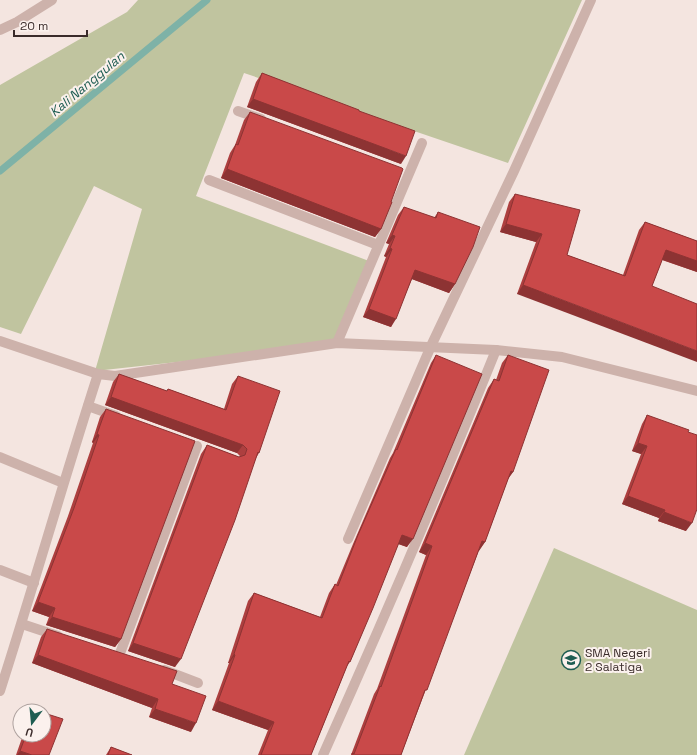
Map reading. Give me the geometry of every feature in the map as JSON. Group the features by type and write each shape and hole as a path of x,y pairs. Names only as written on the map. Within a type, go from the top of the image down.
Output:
{"street":[{"path":"0,30 17,22 52,0"},
{"path":"348,539 431,346 514,171 591,0"},
{"path":"238,111 267,122"},
{"path":"337,343 378,245 405,173 422,143"},
{"path":"209,180 378,245"},
{"path":"0,341 98,374 115,376 337,343 496,350 562,357 697,391"},
{"path":"323,755 444,479 496,350"},
{"path":"0,691 22,624 63,483 98,374"},
{"path":"88,406 124,419"},
{"path":"119,656 197,446"},
{"path":"0,457 63,483"},
{"path":"0,570 34,583"},
{"path":"22,624 67,639"},
{"path":"156,668 198,683"}],"green space":[{"path":"138,0 582,0 508,163 244,73 196,196 369,261 334,341 214,358 95,371 142,209 94,186 21,334 0,327 0,85 127,12"},
{"name":"SMA Negeri 2 Salatiga","path":"554,548 697,610 697,755 464,755"}],"building":[{"path":"262,73 415,131 406,156 253,99"},
{"path":"250,112 402,168 403,169 392,202 381,229 227,169 236,144 238,145"},
{"path":"515,194 580,210 567,255 625,276 645,222 697,241 697,261 666,250 652,286 697,304 697,351 523,285 542,234 506,224"},
{"path":"404,207 436,218 438,212 480,227 473,247 455,284 415,270 396,319 369,309 392,249 390,248 395,236 392,235"},
{"path":"436,355 482,374 413,539 402,535 311,755 261,755 274,722 218,701 235,655 234,654 254,593 322,618 335,584 338,586 358,535 396,449 397,450"},
{"path":"508,355 549,370 513,472 511,471 485,542 482,541 427,690 425,690 401,755 352,755 352,753 354,754 380,686 381,687 432,546 425,543 494,379 499,381"},
{"path":"119,374 167,391 168,389 226,410 238,376 280,391 235,520 181,659 133,643 207,445 239,457 245,455 247,449 243,445 111,397"},
{"path":"106,409 195,441 121,639 52,617 55,608 38,602 74,508 99,435 97,434"},
{"path":"647,415 689,430 688,432 697,435 697,509 692,523 664,512 665,510 628,496 647,446 638,443"},
{"path":"47,629 177,671 172,684 206,696 196,723 155,709 158,699 38,655"},
{"path":"52,716 63,719 49,755 32,755 20,751 23,743 52,743"},
{"path":"111,747 132,755 108,755"}],"waterway":[{"name":"Kali Nanggulan","path":"0,171 207,0"}],"place":[{"name":"SMA Negeri 2 Salatiga","path":"571,660"}]}
